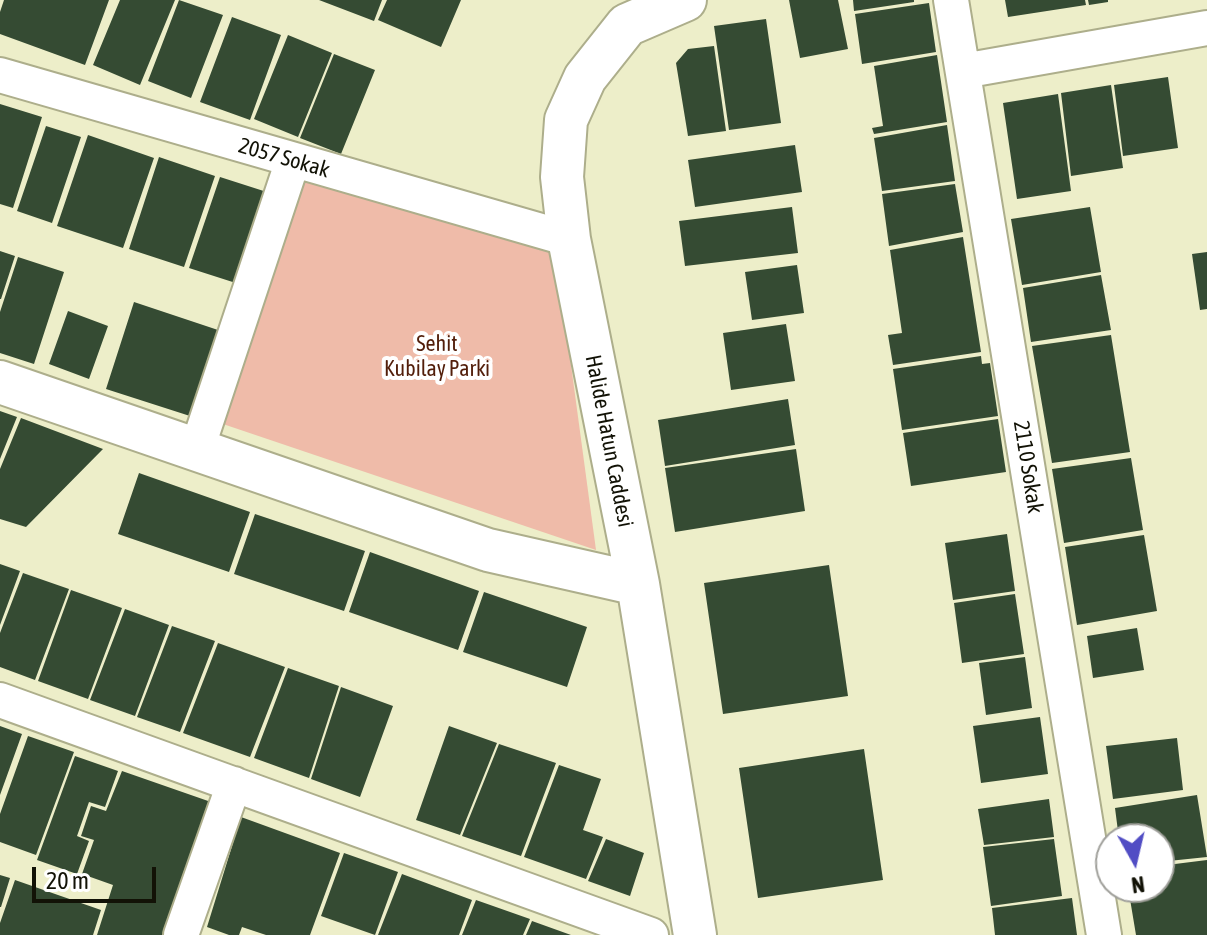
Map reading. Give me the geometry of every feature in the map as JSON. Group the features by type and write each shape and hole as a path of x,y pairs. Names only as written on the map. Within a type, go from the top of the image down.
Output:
{"street":[{"name":"Halide Hatun Caddesi","path":"685,0 627,8 585,78 566,120 562,177 569,239 638,584 695,935"},
{"name":"2110 Sokak","path":"951,0 1104,935"},
{"path":"963,71 1207,28"},
{"name":"2057 Sokak","path":"0,75 569,239"},
{"path":"197,449 293,160"},
{"path":"0,382 488,550 638,584"},
{"path":"0,700 651,935"},
{"path":"181,935 234,784"}],"green space":[{"name":"Sehit Kubilay Parki","path":"292,178 556,254 596,550 217,422"}],"building":[{"path":"4,0 109,0 85,65 0,34 0,12"},
{"path":"120,0 175,0 140,85 93,65"},
{"path":"179,0 223,15 191,98 148,81"},
{"path":"319,0 382,0 374,21"},
{"path":"387,0 461,0 441,47 378,20"},
{"path":"789,0 838,0 848,49 800,58"},
{"path":"853,0 914,0 914,2 854,11"},
{"path":"1005,0 1085,0 1086,5 1008,17"},
{"path":"1088,0 1108,0 1108,2 1089,5"},
{"path":"929,3 936,52 862,64 855,14"},
{"path":"232,17 281,35 250,120 200,102"},
{"path":"766,19 781,123 729,130 714,26"},
{"path":"288,35 332,53 298,137 254,119"},
{"path":"714,46 726,131 688,136 676,63 688,49"},
{"path":"334,54 375,70 341,154 300,138"},
{"path":"937,55 947,122 874,134 872,128 883,126 874,66"},
{"path":"1168,77 1178,148 1123,156 1114,85"},
{"path":"1111,85 1123,168 1071,176 1061,93"},
{"path":"1058,94 1071,191 1017,199 1003,103"},
{"path":"0,104 42,117 13,208 0,204"},
{"path":"947,125 955,181 882,191 874,138"},
{"path":"46,126 81,137 52,223 17,211"},
{"path":"88,135 154,158 123,248 57,226"},
{"path":"795,145 802,192 695,207 688,160"},
{"path":"159,157 215,176 184,267 129,249"},
{"path":"220,177 273,194 242,285 189,268"},
{"path":"955,184 963,232 889,246 882,194"},
{"path":"792,207 798,253 685,266 679,221"},
{"path":"1090,207 1101,272 1022,285 1011,219"},
{"path":"963,237 981,352 893,365 888,335 902,333 890,250"},
{"path":"0,251 15,256 1,299 0,299"},
{"path":"1207,252 1207,309 1200,310 1192,254"},
{"path":"18,257 64,272 34,364 0,353 0,312"},
{"path":"797,265 804,313 752,320 745,272"},
{"path":"1101,275 1111,330 1031,342 1023,288"},
{"path":"134,302 218,330 190,416 106,389"},
{"path":"68,311 108,326 89,379 49,364"},
{"path":"786,324 795,381 731,390 723,333"},
{"path":"1111,335 1130,452 1052,463 1032,346"},
{"path":"981,356 982,364 990,363 998,416 902,430 893,369"},
{"path":"788,399 795,445 665,466 658,420"},
{"path":"0,411 17,417 0,459"},
{"path":"21,418 103,449 26,527 0,519 0,469"},
{"path":"998,419 1006,472 911,486 903,433"},
{"path":"796,449 805,511 675,532 665,468"},
{"path":"1131,458 1143,530 1064,543 1052,469"},
{"path":"139,473 250,512 229,572 118,534"},
{"path":"255,514 365,551 344,611 234,574"},
{"path":"1007,534 1015,591 953,600 945,543"},
{"path":"1144,535 1157,611 1077,625 1065,547"},
{"path":"370,552 479,591 458,650 349,612"},
{"path":"0,564 20,571 0,625"},
{"path":"829,565 848,696 723,714 704,583"},
{"path":"23,573 69,589 35,680 0,667 0,633"},
{"path":"71,590 122,608 88,699 38,681"},
{"path":"484,592 587,627 567,687 463,652"},
{"path":"1015,594 1024,654 962,663 954,603"},
{"path":"125,609 169,625 135,716 90,700"},
{"path":"172,626 215,641 180,732 137,717"},
{"path":"1137,628 1144,670 1093,678 1087,636"},
{"path":"218,643 285,667 250,757 183,733"},
{"path":"1025,657 1032,708 986,715 979,663"},
{"path":"288,668 339,686 309,778 254,758"},
{"path":"341,687 393,706 360,797 311,779"},
{"path":"1040,717 1048,774 981,783 973,726"},
{"path":"0,726 22,734 0,795"},
{"path":"449,726 497,743 460,835 416,820"},
{"path":"28,736 74,752 36,855 0,842 0,814"},
{"path":"1177,738 1183,790 1113,799 1106,746"},
{"path":"499,744 556,763 521,856 462,836"},
{"path":"864,749 883,880 758,898 739,768"},
{"path":"75,756 118,771 105,807 89,802 77,836 89,841 77,874 37,860"},
{"path":"559,765 601,779 583,830 603,837 586,879 524,857"},
{"path":"122,771 211,802 164,935 97,935 113,885 82,874 94,840 81,836 91,806 106,811"},
{"path":"1197,795 1207,857 1175,860 1175,823 1117,823 1115,808"},
{"path":"1049,799 1054,837 984,845 978,809"},
{"path":"241,817 340,853 310,935 266,935 242,927 239,935 229,935 207,927"},
{"path":"606,839 644,853 630,896 588,881"},
{"path":"1054,839 1062,896 991,906 983,847"},
{"path":"344,853 398,872 375,935 321,916"},
{"path":"1207,860 1207,935 1136,935 1131,903 1175,903 1175,864"},
{"path":"402,874 472,900 459,935 378,935"},
{"path":"0,875 10,878 1,907 0,907"},
{"path":"15,880 101,910 93,935 0,935 0,923"},
{"path":"1072,898 1077,935 995,935 992,908"},
{"path":"476,900 530,919 523,935 462,935"},
{"path":"532,921 571,935 526,935"}]}
